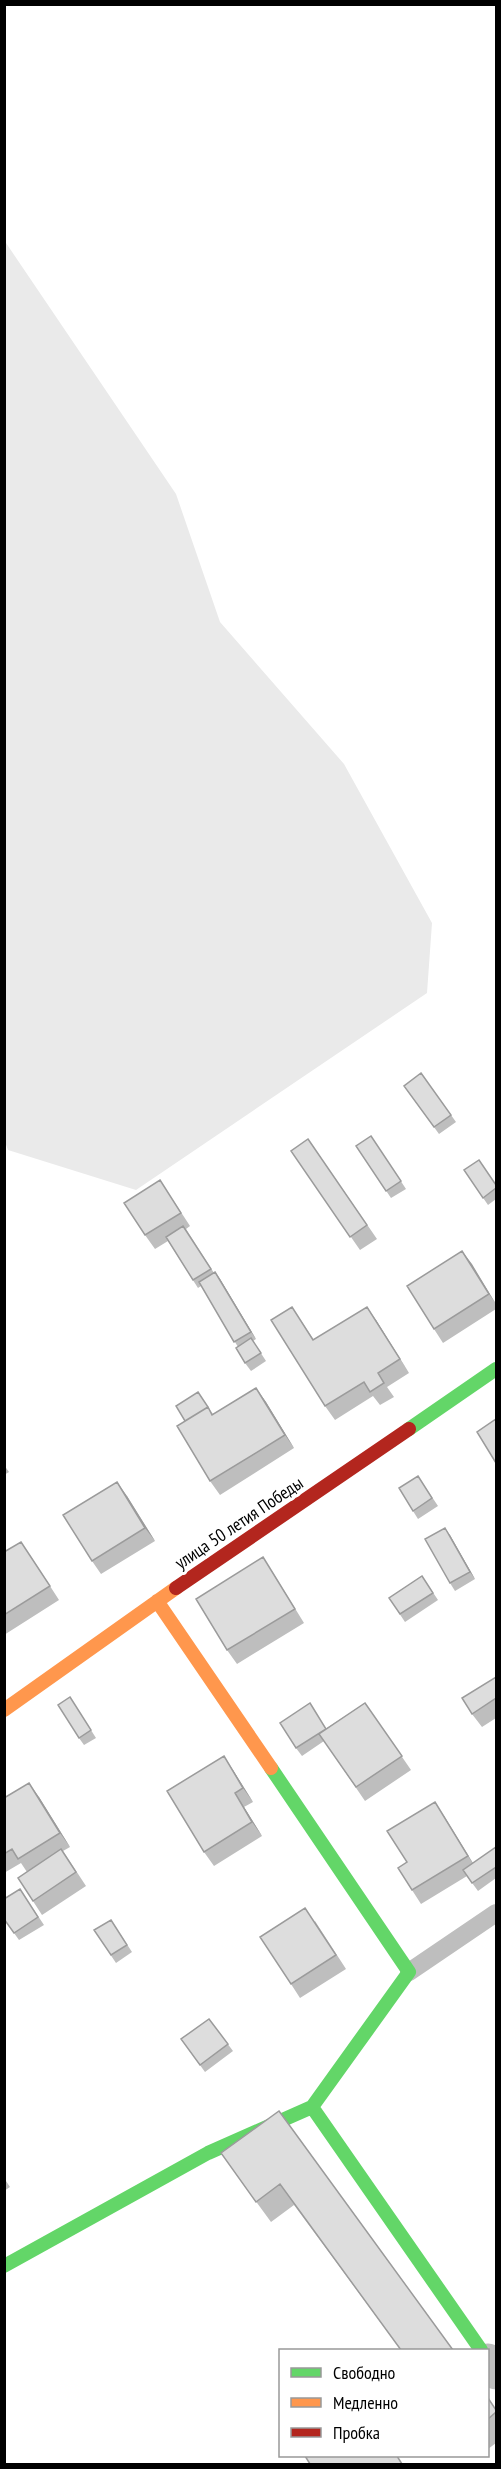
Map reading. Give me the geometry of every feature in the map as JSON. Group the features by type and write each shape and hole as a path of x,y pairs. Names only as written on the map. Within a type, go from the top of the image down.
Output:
{"street":[{"name":"улица 50 летия Победы","path":"4,1710 157,1601 496,1369"},
{"path":"4,2266 208,2153 312,2107 409,1972 157,1601"},
{"path":"312,2107 480,2349"}],"lane":[{"path":"409,1972 496,1912"}],"shaded area":[{"path":"4,240 176,494 220,622 344,764 432,923 427,993 136,1190 8,1150 5,1142"}],"building":[{"path":"421,1073 451,1115 434,1127 404,1086"},
{"path":"371,1136 401,1181 386,1191 356,1146"},
{"path":"308,1139 367,1225 350,1237 291,1151"},
{"path":"479,1160 496,1185 496,1188 483,1198 464,1170"},
{"path":"160,1180 181,1213 145,1235 124,1203"},
{"path":"183,1226 211,1269 193,1280 166,1237"},
{"path":"462,1251 489,1294 434,1329 407,1286"},
{"path":"215,1272 251,1332 234,1342 199,1282"},
{"path":"292,1307 313,1340 367,1307 400,1359 378,1373 384,1383 370,1392 364,1382 325,1406 271,1320"},
{"path":"251,1338 261,1353 245,1363 236,1348"},
{"path":"256,1388 285,1435 210,1481 177,1426 208,1407 212,1415"},
{"path":"198,1392 208,1407 185,1421 176,1406"},
{"path":"496,1419 496,1463 477,1432"},
{"path":"418,1476 432,1498 413,1511 399,1488"},
{"path":"117,1482 145,1528 92,1561 63,1515"},
{"path":"445,1528 470,1572 450,1583 425,1539"},
{"path":"21,1542 50,1586 4,1615 4,1552"},
{"path":"263,1557 295,1609 227,1650 196,1599"},
{"path":"422,1576 433,1593 400,1614 389,1598"},
{"path":"496,1677 496,1698 472,1714 462,1698"},
{"path":"70,1697 91,1730 79,1738 58,1705"},
{"path":"310,1703 326,1729 296,1748 280,1723"},
{"path":"365,1703 402,1756 356,1787 319,1734"},
{"path":"224,1756 243,1788 235,1793 252,1822 204,1852 167,1791"},
{"path":"29,1783 60,1833 18,1859 12,1849 4,1854 4,1798"},
{"path":"435,1802 468,1856 412,1890 398,1868 407,1862 387,1831"},
{"path":"496,1847 496,1867 472,1883 463,1870"},
{"path":"61,1849 76,1872 33,1901 18,1878"},
{"path":"20,1889 38,1917 14,1933 4,1919 4,1899"},
{"path":"305,1908 336,1955 291,1984 260,1937"},
{"path":"111,1920 127,1945 111,1955 94,1930"},
{"path":"209,2019 228,2044 200,2065 181,2039"},
{"path":"279,2111 452,2349 400,2349 280,2184 256,2202 221,2153"},
{"path":"489,2400 496,2410 489,2418"},
{"path":"306,2457 398,2457 402,2464 310,2464"}],"traffic: fast":[{"path":"409,1429 496,1369"},
{"path":"4,2266 208,2153 312,2107 409,1972 271,1768"},
{"path":"312,2107 480,2349"}],"traffic: slow":[{"path":"4,1710 176,1588"},
{"path":"157,1601 271,1768"}],"traffic: jam":[{"path":"176,1588 409,1429"}]}
